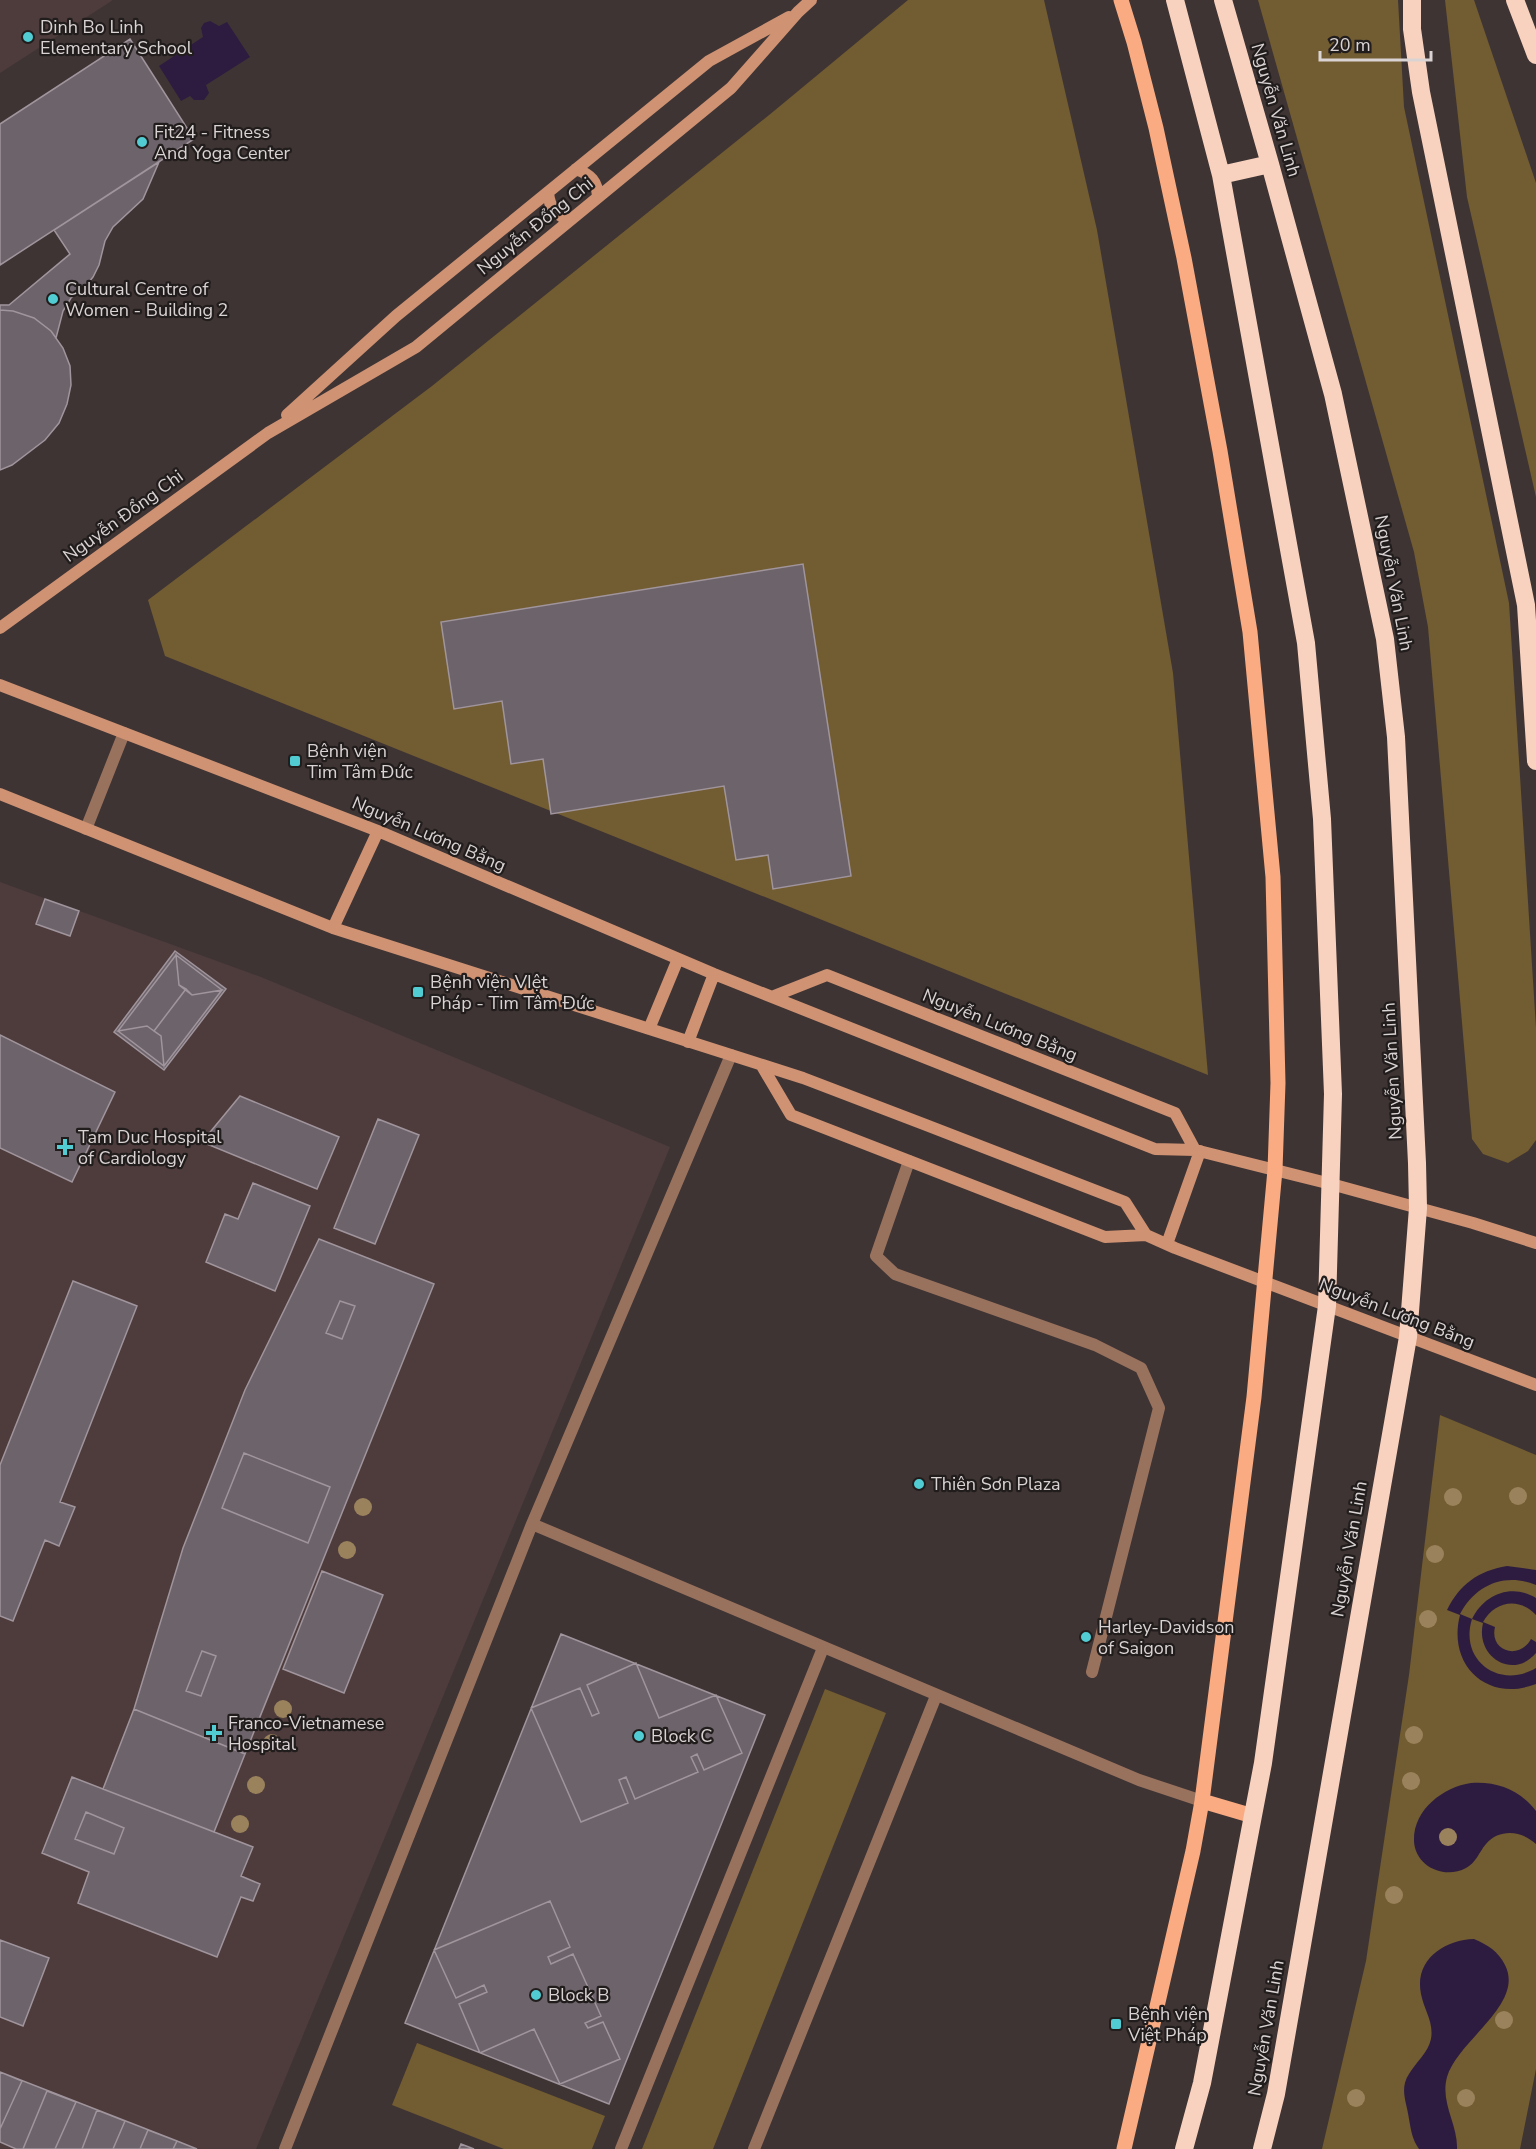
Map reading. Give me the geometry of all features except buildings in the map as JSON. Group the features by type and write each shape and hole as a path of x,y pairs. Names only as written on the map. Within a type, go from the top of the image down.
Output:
{"highway":[{"path":"1175,0 1221,175 1304,632 1322,819 1333,1116 1327,1306 1263,1763 1202,2083 1184,2149"},
{"name":"Nguyễn Văn Linh","path":"1223,0 1333,394 1385,639 1396,737 1418,1208 1408,1337 1276,2094 1262,2149"},
{"path":"1412,0 1412,28 1421,92 1526,605 1536,760"},
{"path":"1515,0 1536,55"},
{"path":"1221,175 1270,164"}],"main road":[{"name":"Nguyễn Đổng Chi","path":"0,628 268,433 416,347 731,88 811,0"},
{"path":"1121,0 1145,82 1184,258 1220,451 1250,632 1273,888 1278,1083 1275,1170 1254,1397 1202,1801 1188,1874 1124,2149"},
{"name":"Nguyễn Đổng Chi","path":"268,433 396,316 709,60 798,12"},
{"path":"576,169 589,174 597,184 598,197"},
{"path":"548,193 549,205 555,213 569,221"},
{"name":"Nguyễn Lương Bằng","path":"0,685 378,831 714,974 1155,1149 1197,1150 1331,1184 1536,1243"},
{"path":"0,794 333,928 803,1078 1125,1202 1146,1235"},
{"path":"333,928 378,831"},
{"path":"649,1029 678,959"},
{"path":"688,1042 714,974"},
{"name":"Nguyễn Lương Bằng","path":"774,996 827,975 1175,1113 1197,1150"},
{"name":"Nguyễn Lương Bằng","path":"762,1066 791,1115 1105,1237 1146,1235 1536,1385"},
{"path":"1167,1244 1197,1150"},
{"path":"1202,1801 1253,1816"}],"street":[{"path":"86,829 124,733"},
{"path":"285,2149 532,1524 731,1055"},
{"path":"909,1161 876,1256 895,1274 1095,1345 1142,1368 1159,1408 1092,1672"},
{"path":"532,1524 1139,1780 1202,1801"},
{"path":"621,2149 823,1648"},
{"path":"754,2149 936,1696"}],"shaded area":[{"name":"Dinh Bo Linh Elementary School","path":"0,0 113,0 0,73"},
{"path":"908,0 1044,0 1097,230 1173,673 1208,1075 165,656 148,600 432,386 774,111"},
{"path":"1258,0 1398,0 1404,107 1509,603 1536,1028 1536,1140 1528,1151 1508,1163 1483,1154 1472,1139 1428,627 1414,552"},
{"path":"1445,0 1474,0 1536,183 1536,497 1467,197"},
{"path":"210,21 219,26 227,22 250,57 206,85 209,93 204,100 194,100 190,96 181,101 159,66 203,37 201,28 204,23"},
{"name":"Franco-Vietnamese Hospital","path":"0,882 261,977 670,1147 256,2149 0,2149"},
{"path":"1440,1415 1536,1455 1536,2069 1520,2149 1322,2149 1366,1961 1409,1675"},
{"path":"1507,1566 1536,1570 1536,1585 1524,1581 1502,1581 1474,1595 1460,1614 1472,1619 1471,1647 1485,1667 1496,1673 1509,1675 1522,1674 1536,1668 1536,1684 1518,1689 1502,1688 1487,1684 1475,1675 1465,1664 1460,1650 1458,1633 1460,1615 1447,1610 1464,1586 1487,1571"},
{"path":"1508,1591 1518,1591 1536,1598 1536,1615 1522,1606 1508,1604 1494,1610 1483,1622 1495,1627 1496,1642 1506,1650 1519,1650 1531,1639 1536,1642 1536,1653 1527,1661 1516,1665 1507,1665 1498,1661 1485,1646 1482,1635 1483,1623 1472,1619 1477,1610 1491,1597"},
{"path":"825,1689 886,1713 713,2149 642,2149"},
{"path":"1471,1783 1499,1785 1523,1797 1536,1811 1536,1844 1518,1834 1498,1835 1486,1844 1466,1868 1449,1872 1432,1868 1425,1864 1416,1850 1415,1830 1419,1819 1424,1810 1440,1795 1460,1785"},
{"path":"1474,1939 1492,1949 1505,1965 1509,1979 1506,1994 1488,2022 1453,2063 1447,2077 1445,2087 1447,2105 1455,2131 1457,2149 1419,2149 1412,2134 1404,2085 1427,2049 1432,2033 1421,1994 1422,1971 1427,1962 1442,1948 1452,1943"},
{"path":"417,2043 605,2116 592,2149 504,2149 392,2105"}],"place":[{"name":"Dinh Bo Linh Elementary School","path":"28,37"},
{"name":"Fit24 - Fitness And Yoga Center","path":"142,142"},
{"name":"Cultural Centre of Women - Building 2","path":"53,299"},
{"name":"Bệnh viện Tim Tâm Đức","path":"295,761"},
{"name":"Bệnh viện VIệt Pháp - Tim Tâm Đức","path":"418,992"},
{"name":"Tam Duc Hospital of Cardiology","path":"65,1147"},
{"name":"Thiên Sơn Plaza","path":"919,1484"},
{"name":"Harley-Davidson of Saigon","path":"1086,1637"},
{"name":"Franco-Vietnamese Hospital","path":"214,1733"},
{"name":"Block C","path":"639,1736"},
{"name":"Block B","path":"536,1995"},
{"name":"Bệnh viện Việt Pháp","path":"1116,2024"}]}
